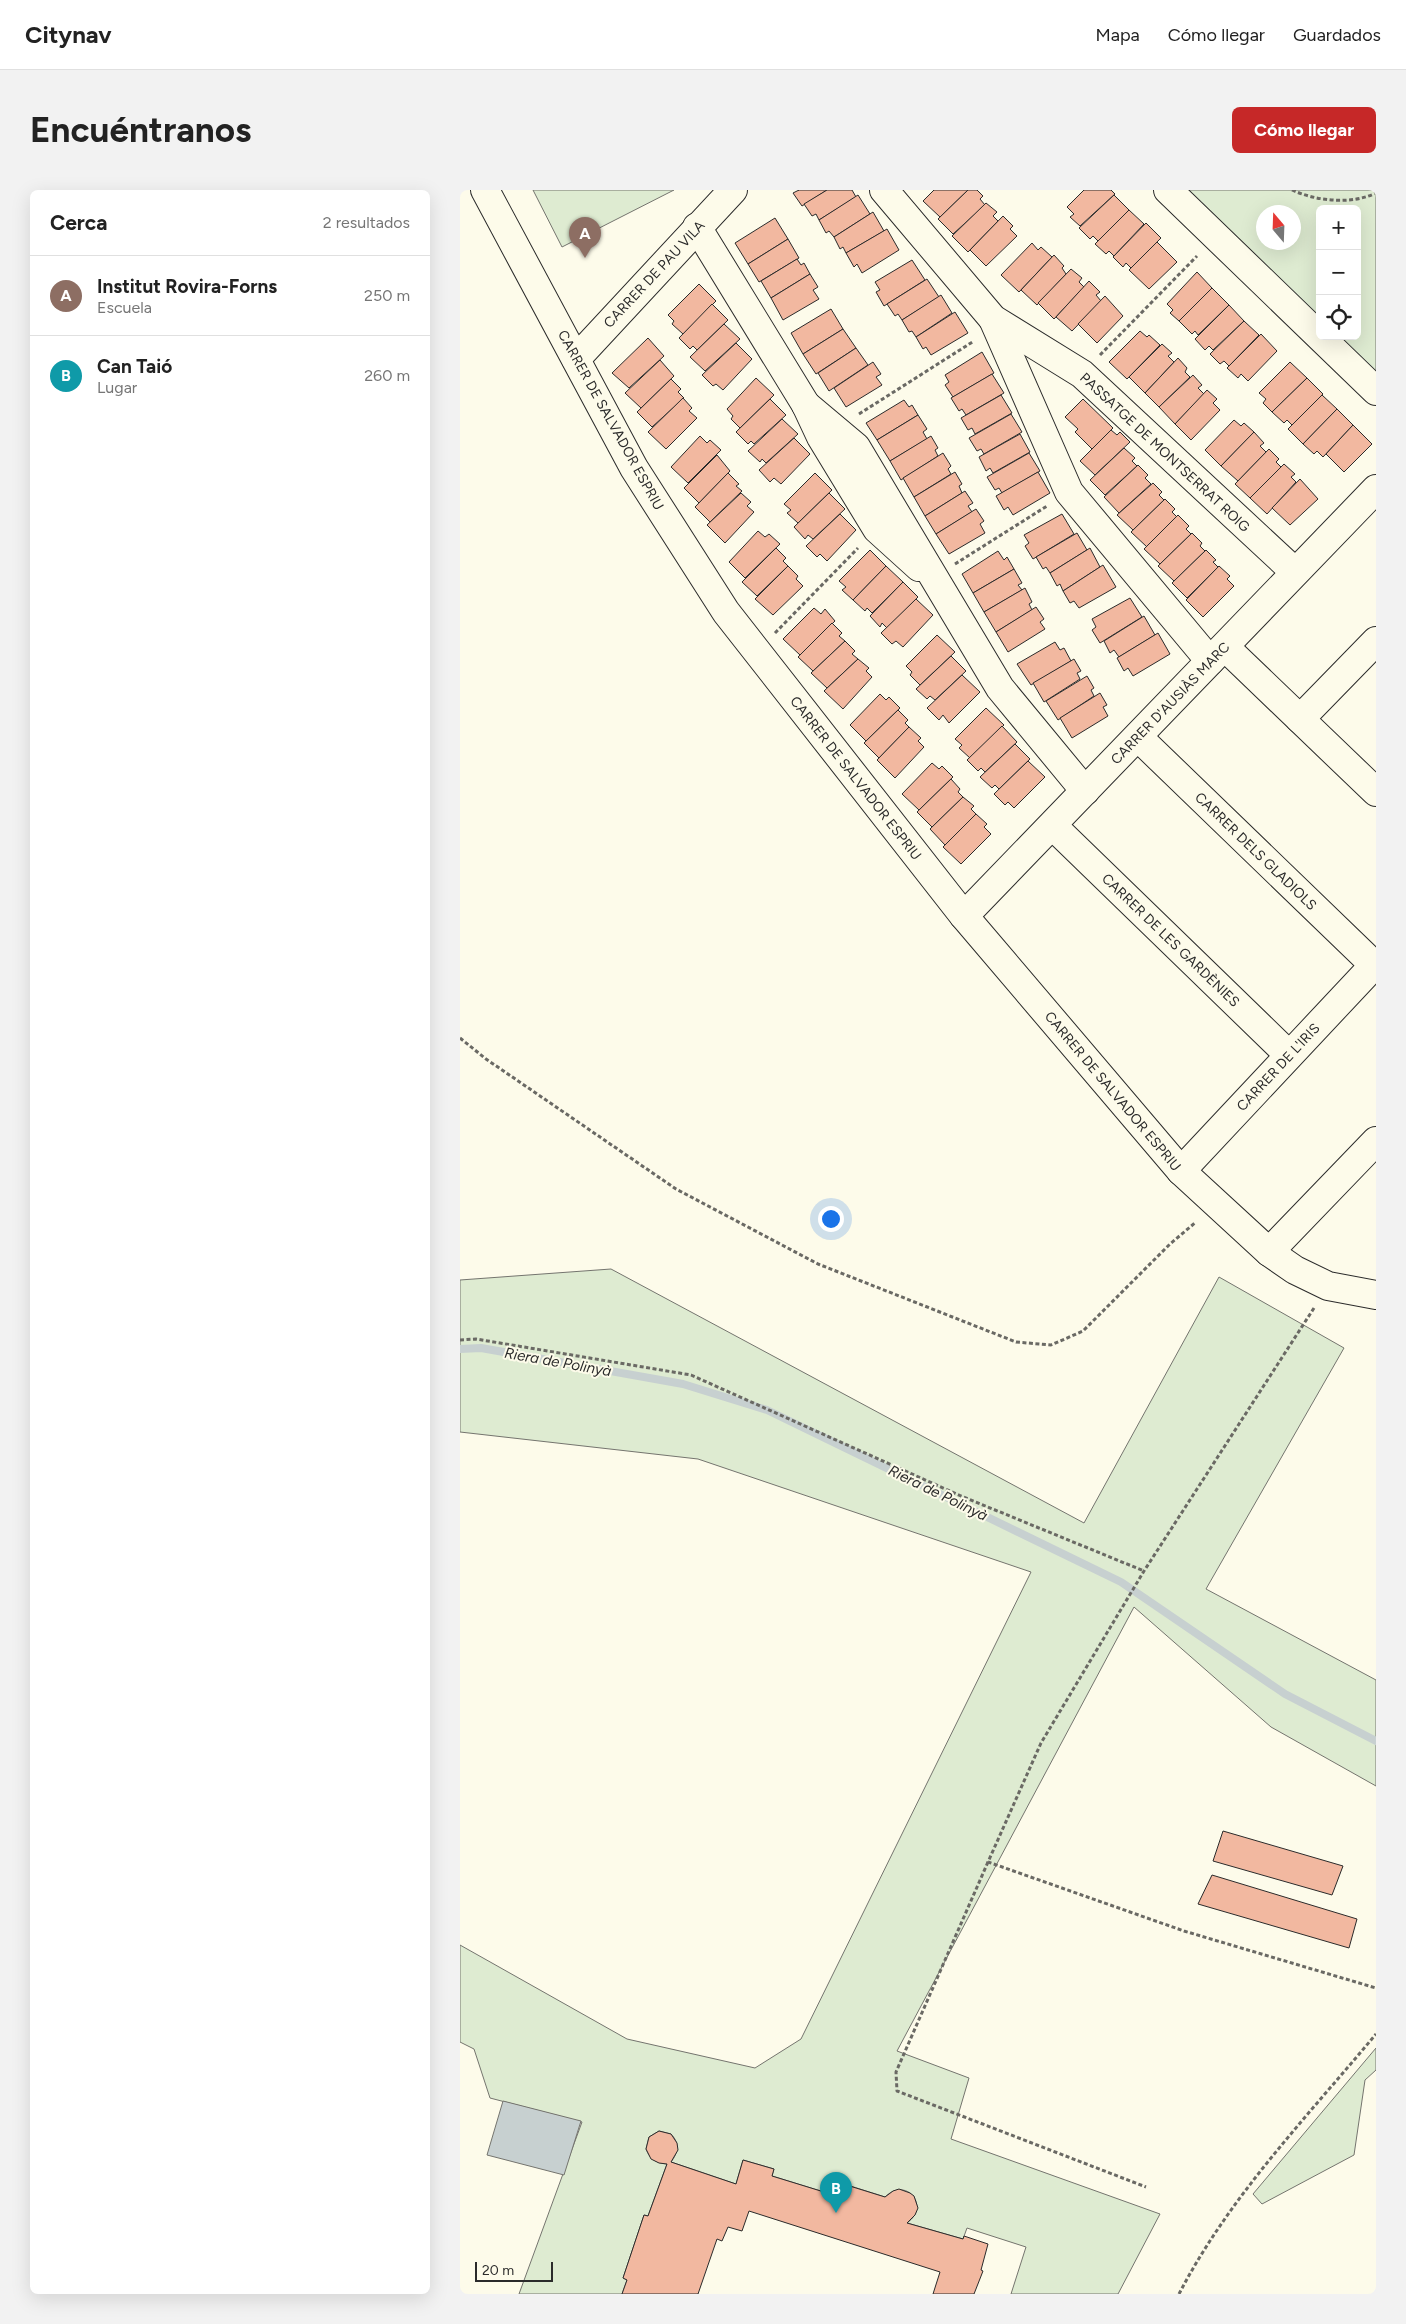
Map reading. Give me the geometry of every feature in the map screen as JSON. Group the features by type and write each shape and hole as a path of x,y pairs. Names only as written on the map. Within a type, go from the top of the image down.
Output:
{"street":[{"name":"CARRER DE SALVADOR ESPRIU","path":"484,190 634,468 726,612 964,916 1181,1171 1269,1252 1295,1270 1328,1286 1376,1295"},
{"name":"CARRER DE PAU VILA","path":"576,359 733,190"},
{"name":"PASSATGE DE MONTSERRAT ROIG","path":"884,190 995,323 1082,374 1295,572"},
{"path":"1168,190 1376,391"},
{"path":"697,227 806,405 821,437 877,528 912,562 934,578"},
{"path":"995,323 1069,492 1217,654 1300,719 1376,792"},
{"path":"806,405 856,447 1000,688 1085,791"},
{"name":"CARRER D'AUSIÀS MARC","path":"964,916 1053,826 1376,489"},
{"path":"1300,719 1376,641"},
{"name":"CARRER DELS GLADIOLS","path":"1138,737 1375,964"},
{"name":"CARRER DE LES GARDÈNIES","path":"1053,826 1289,1055"},
{"name":"CARRER DE L'IRIS","path":"1181,1171 1375,964"},
{"path":"1269,1252 1376,1141"}],"path":[{"path":"1292,190 1309,197 1339,200 1367,197 1376,193"},
{"path":"1082,374 1216,236"},
{"path":"835,429 995,323"},
{"path":"934,578 1069,492"},
{"path":"758,651 877,528"},
{"path":"460,1038 486,1059 676,1189 818,1264 1016,1342 1051,1345 1083,1331 1170,1244 1217,1204"},
{"path":"1146,2187 897,2090 896,2072 1041,1743 1144,1570 1328,1286"},
{"path":"460,1340 476,1339 691,1375 961,1496 1144,1570"},
{"path":"988,1862 1184,1930 1376,1988"},
{"path":"1179,2294 1193,2268 1240,2198 1376,2034"}],"green space":[{"path":"533,190 674,190 562,247"},
{"path":"1186,190 1376,190 1376,375 1340,340 1361,340 1361,205 1316,205 1316,316"},
{"path":"611,1269 1084,1523 1219,1277 1344,1348 1206,1589 1376,1680 1376,1786 1271,1727 1134,1607 897,2051 969,2078 951,2139 1160,2214 1118,2294 1011,2294 1026,2247 967,2228 963,2239 907,2223 914,2216 917,2209 913,2196 908,2192 901,2190 893,2191 885,2197 841,2183 837,2196 772,2176 774,2169 743,2160 736,2184 671,2162 676,2152 676,2141 671,2134 659,2131 649,2137 646,2149 654,2160 667,2164 648,2216 644,2215 623,2278 627,2280 622,2294 519,2294 582,2122 490,2098 474,2049 460,2042 460,1945 627,2039 755,2068 801,2039 1031,1572 698,1459 460,1432 460,1280"},
{"path":"1376,2048 1376,2070 1365,2080 1354,2155 1262,2204 1253,2194"}],"shaded area":[{"path":"503,2101 581,2121 564,2175 487,2155"}],"building":[{"path":"799,190 827,190 802,206 793,193"},
{"path":"827,190 852,190 856,197 819,220 816,214 812,216 804,204"},
{"path":"934,190 968,190 940,217 923,201"},
{"path":"968,190 977,190 983,196 980,199 985,205 953,234 938,219"},
{"path":"1084,190 1111,190 1115,194 1080,226 1070,217 1074,214 1067,207"},
{"path":"858,195 870,214 834,237 829,231 826,233 819,220"},
{"path":"1114,195 1129,210 1098,241 1093,236 1090,239 1079,228"},
{"path":"986,203 997,212 993,216 998,221 968,252 952,236"},
{"path":"1129,210 1144,224 1114,256 1109,251 1106,254 1095,244"},
{"path":"873,212 884,231 846,253 843,247 840,249 834,237"},
{"path":"1003,216 1013,226 1010,229 1017,236 986,266 970,250"},
{"path":"775,218 788,239 748,264 735,243"},
{"path":"1146,223 1161,238 1131,268 1126,263 1123,267 1113,257"},
{"path":"887,229 899,250 862,273 857,264 854,267 846,253"},
{"path":"788,239 799,258 759,282 748,264"},
{"path":"1157,242 1177,262 1149,289 1129,270"},
{"path":"1032,243 1038,250 1041,247 1052,257 1019,292 1001,275"},
{"path":"1054,255 1064,266 1062,268 1066,274 1037,305 1021,290"},
{"path":"797,259 801,265 804,263 810,274 771,298 761,281"},
{"path":"912,260 925,280 884,306 876,292 880,290 875,282"},
{"path":"1071,269 1082,278 1079,282 1084,287 1054,319 1038,303"},
{"path":"1197,272 1212,288 1179,321 1170,313 1173,310 1167,304"},
{"path":"810,274 818,287 813,290 819,299 783,320 771,298"},
{"path":"927,279 939,297 902,320 898,314 895,316 887,304"},
{"path":"1089,281 1100,292 1096,295 1101,301 1072,331 1056,317"},
{"path":"699,284 716,301 683,334 672,324 674,321 668,315"},
{"path":"1212,288 1229,305 1198,335 1195,331 1192,334 1179,321"},
{"path":"941,295 952,313 916,337 912,331 909,332 902,320"},
{"path":"1105,296 1123,316 1097,343 1078,324"},
{"path":"712,304 728,320 697,350 693,346 690,349 679,338"},
{"path":"1229,305 1244,321 1213,350 1209,346 1205,350 1195,339"},
{"path":"831,309 843,329 803,354 791,333"},
{"path":"955,312 968,333 931,355 926,347 923,349 916,337"},
{"path":"1244,321 1259,335 1229,366 1224,361 1220,364 1210,354"},
{"path":"724,324 740,339 705,371 690,357"},
{"path":"843,329 856,348 816,374 803,354"},
{"path":"1140,331 1147,337 1149,335 1160,345 1127,379 1109,362"},
{"path":"1261,334 1277,351 1248,381 1241,374 1238,378 1227,368"},
{"path":"648,338 664,356 629,388 612,373"},
{"path":"736,343 752,359 723,390 716,384 713,386 702,375"},
{"path":"1162,344 1172,353 1168,356 1174,362 1145,393 1129,377"},
{"path":"856,348 868,365 829,391 818,373"},
{"path":"982,352 994,373 953,397 945,385 949,382 945,375"},
{"path":"1178,358 1187,368 1185,372 1190,377 1159,407 1145,393"},
{"path":"660,360 674,376 641,408 625,393"},
{"path":"873,362 881,374 876,377 882,385 846,407 834,388"},
{"path":"1290,362 1307,378 1272,412 1263,403 1266,399 1259,393"},
{"path":"992,374 1004,393 966,415 962,409 959,411 951,398"},
{"path":"1193,375 1202,385 1198,388 1204,394 1175,424 1159,407"},
{"path":"756,378 774,395 740,428 731,419 733,416 727,409"},
{"path":"1307,378 1323,394 1292,425 1287,420 1284,423 1272,412"},
{"path":"671,379 681,389 678,392 684,398 652,427 637,412"},
{"path":"1207,390 1217,399 1213,403 1220,410 1191,440 1175,424"},
{"path":"1001,395 1012,413 975,434 972,428 968,430 961,418"},
{"path":"1322,395 1337,409 1303,444 1288,429"},
{"path":"683,398 692,408 689,411 697,418 666,449 648,432"},
{"path":"770,399 786,415 754,444 751,441 748,444 736,432"},
{"path":"1083,399 1113,428 1092,449 1075,432 1078,429 1065,417"},
{"path":"904,400 909,407 912,405 918,415 877,440 866,423"},
{"path":"1337,409 1353,425 1323,457 1317,451 1314,454 1303,444"},
{"path":"1011,414 1022,432 984,454 981,449 977,451 969,438"},
{"path":"918,415 927,429 923,432 927,439 890,461 877,440"},
{"path":"782,419 798,434 766,463 762,459 760,462 748,451"},
{"path":"1234,420 1241,426 1244,423 1254,432 1221,466 1205,450"},
{"path":"1353,425 1372,444 1344,472 1326,454"},
{"path":"1111,430 1117,435 1120,432 1130,442 1095,475 1080,461"},
{"path":"1254,432 1264,443 1260,446 1266,452 1238,481 1221,466"},
{"path":"1020,434 1030,452 993,473 990,468 986,471 979,457"},
{"path":"700,436 707,443 710,440 721,450 688,483 671,467"},
{"path":"931,436 938,448 935,450 938,456 901,480 890,461"},
{"path":"794,438 810,454 781,484 774,478 770,482 759,470"},
{"path":"1124,448 1135,458 1132,461 1137,466 1105,495 1090,480"},
{"path":"1269,449 1279,459 1276,462 1281,467 1250,498 1235,484"},
{"path":"943,453 951,466 948,469 951,474 914,497 903,478"},
{"path":"1029,453 1040,471 1002,493 999,488 995,490 987,477"},
{"path":"717,455 730,471 699,503 684,488"},
{"path":"1284,464 1295,474 1291,477 1296,482 1267,514 1250,498"},
{"path":"1138,465 1148,475 1145,478 1151,484 1119,513 1104,497"},
{"path":"955,472 962,484 959,486 962,493 925,516 914,497"},
{"path":"1038,472 1050,493 1013,515 1008,507 1004,510 996,496"},
{"path":"728,473 739,484 736,486 742,491 710,522 695,507"},
{"path":"815,473 832,490 798,523 787,513 791,510 784,504"},
{"path":"1300,479 1318,499 1290,525 1272,508"},
{"path":"1153,483 1162,492 1159,495 1164,500 1133,530 1117,515"},
{"path":"965,491 973,503 968,506 972,512 936,534 925,516"},
{"path":"741,493 751,502 747,506 754,512 725,543 707,525"},
{"path":"829,493 845,509 813,539 808,535 805,539 794,527"},
{"path":"1165,499 1175,509 1172,512 1177,517 1147,547 1131,532"},
{"path":"976,509 984,521 980,524 985,533 949,554 936,534"},
{"path":"840,514 856,530 827,561 820,554 817,557 806,546"},
{"path":"1062,514 1074,534 1033,559 1025,546 1029,543 1024,535"},
{"path":"1178,515 1189,526 1186,529 1191,534 1160,564 1144,549"},
{"path":"758,531 765,537 769,534 780,544 745,578 729,562"},
{"path":"1077,533 1087,550 1050,573 1046,567 1043,569 1036,557"},
{"path":"1192,533 1202,543 1200,546 1205,551 1174,581 1158,566"},
{"path":"776,548 786,558 783,561 788,566 757,596 742,582"},
{"path":"1090,548 1100,567 1063,591 1060,584 1057,586 1050,573"},
{"path":"870,550 886,566 853,600 842,590 846,587 839,581"},
{"path":"1206,550 1216,560 1213,562 1218,567 1187,598 1172,583"},
{"path":"998,551 1004,560 1007,557 1014,569 973,593 962,574"},
{"path":"1103,565 1116,587 1079,608 1074,601 1070,603 1063,591"},
{"path":"788,566 798,576 796,579 803,586 773,615 755,599"},
{"path":"886,566 903,582 872,613 867,608 865,611 853,600"},
{"path":"1219,566 1230,576 1227,579 1234,586 1203,617 1186,600"},
{"path":"1014,569 1022,583 1018,585 1022,590 984,612 973,593"},
{"path":"903,582 918,597 887,628 882,623 880,627 870,616"},
{"path":"1025,588 1032,602 1029,604 1032,610 996,632 984,612"},
{"path":"1130,598 1142,617 1100,643 1092,630 1096,627 1092,619"},
{"path":"916,599 933,615 903,647 896,641 892,644 881,633"},
{"path":"1036,607 1044,619 1040,622 1045,629 1008,652 996,632"},
{"path":"814,608 821,614 825,609 835,621 800,655 783,639"},
{"path":"1144,616 1155,635 1119,657 1114,650 1110,653 1104,641"},
{"path":"832,623 842,633 839,636 845,641 813,671 798,657"},
{"path":"1158,633 1170,654 1133,676 1128,668 1124,671 1117,658"},
{"path":"937,635 955,652 920,685 910,675 912,672 906,666"},
{"path":"845,641 855,651 852,654 858,659 827,688 811,673"},
{"path":"1055,642 1060,650 1064,648 1071,661 1031,685 1017,664"},
{"path":"951,656 966,671 935,700 930,696 927,699 916,689"},
{"path":"858,659 869,668 866,671 872,677 843,709 824,691"},
{"path":"1074,659 1081,671 1077,673 1080,679 1044,702 1033,683"},
{"path":"962,675 980,692 949,723 943,715 939,720 927,708"},
{"path":"1087,676 1094,688 1091,690 1094,696 1058,720 1046,701"},
{"path":"1100,693 1107,705 1103,707 1108,716 1072,738 1060,718"},
{"path":"880,694 886,700 889,697 900,708 866,741 850,725"},
{"path":"986,708 1004,725 970,758 959,748 962,745 955,739"},
{"path":"898,710 908,720 905,723 909,727 879,758 864,743"},
{"path":"1002,726 1017,742 985,772 981,768 978,771 967,760"},
{"path":"909,727 921,738 918,741 924,747 895,778 877,760"},
{"path":"1015,744 1030,759 999,789 995,785 992,788 980,777"},
{"path":"1028,761 1045,777 1014,808 1008,802 1005,805 994,794"},
{"path":"932,763 939,769 942,766 953,777 919,810 902,794"},
{"path":"951,779 960,789 958,792 963,797 932,827 917,812"},
{"path":"963,797 974,806 971,809 976,814 945,845 930,829"},
{"path":"976,814 987,824 984,827 991,834 961,864 943,847"},
{"path":"1223,1831 1343,1866 1332,1895 1213,1861"},
{"path":"1212,1875 1357,1919 1349,1948 1198,1904"},
{"path":"659,2131 671,2134 677,2143 678,2150 671,2162 736,2184 743,2160 774,2169 772,2176 837,2196 840,2183 885,2197 899,2189 910,2193 914,2196 918,2208 915,2215 907,2223 963,2239 964,2236 988,2244 981,2270 983,2271 974,2294 933,2294 940,2272 749,2211 742,2231 728,2227 722,2241 717,2239 698,2294 622,2294 627,2280 623,2278 644,2215 648,2216 667,2164 651,2159 646,2149 649,2137"}],"waterway":[{"name":"Riera de Polinyà","path":"460,1349 481,1348 683,1384 767,1410 1121,1582 1285,1694 1376,1741"}],"place":[{"name":"Institut Rovira-Forns","path":"585,258"},
{"name":"Can Taió","path":"836,2213"}]}
